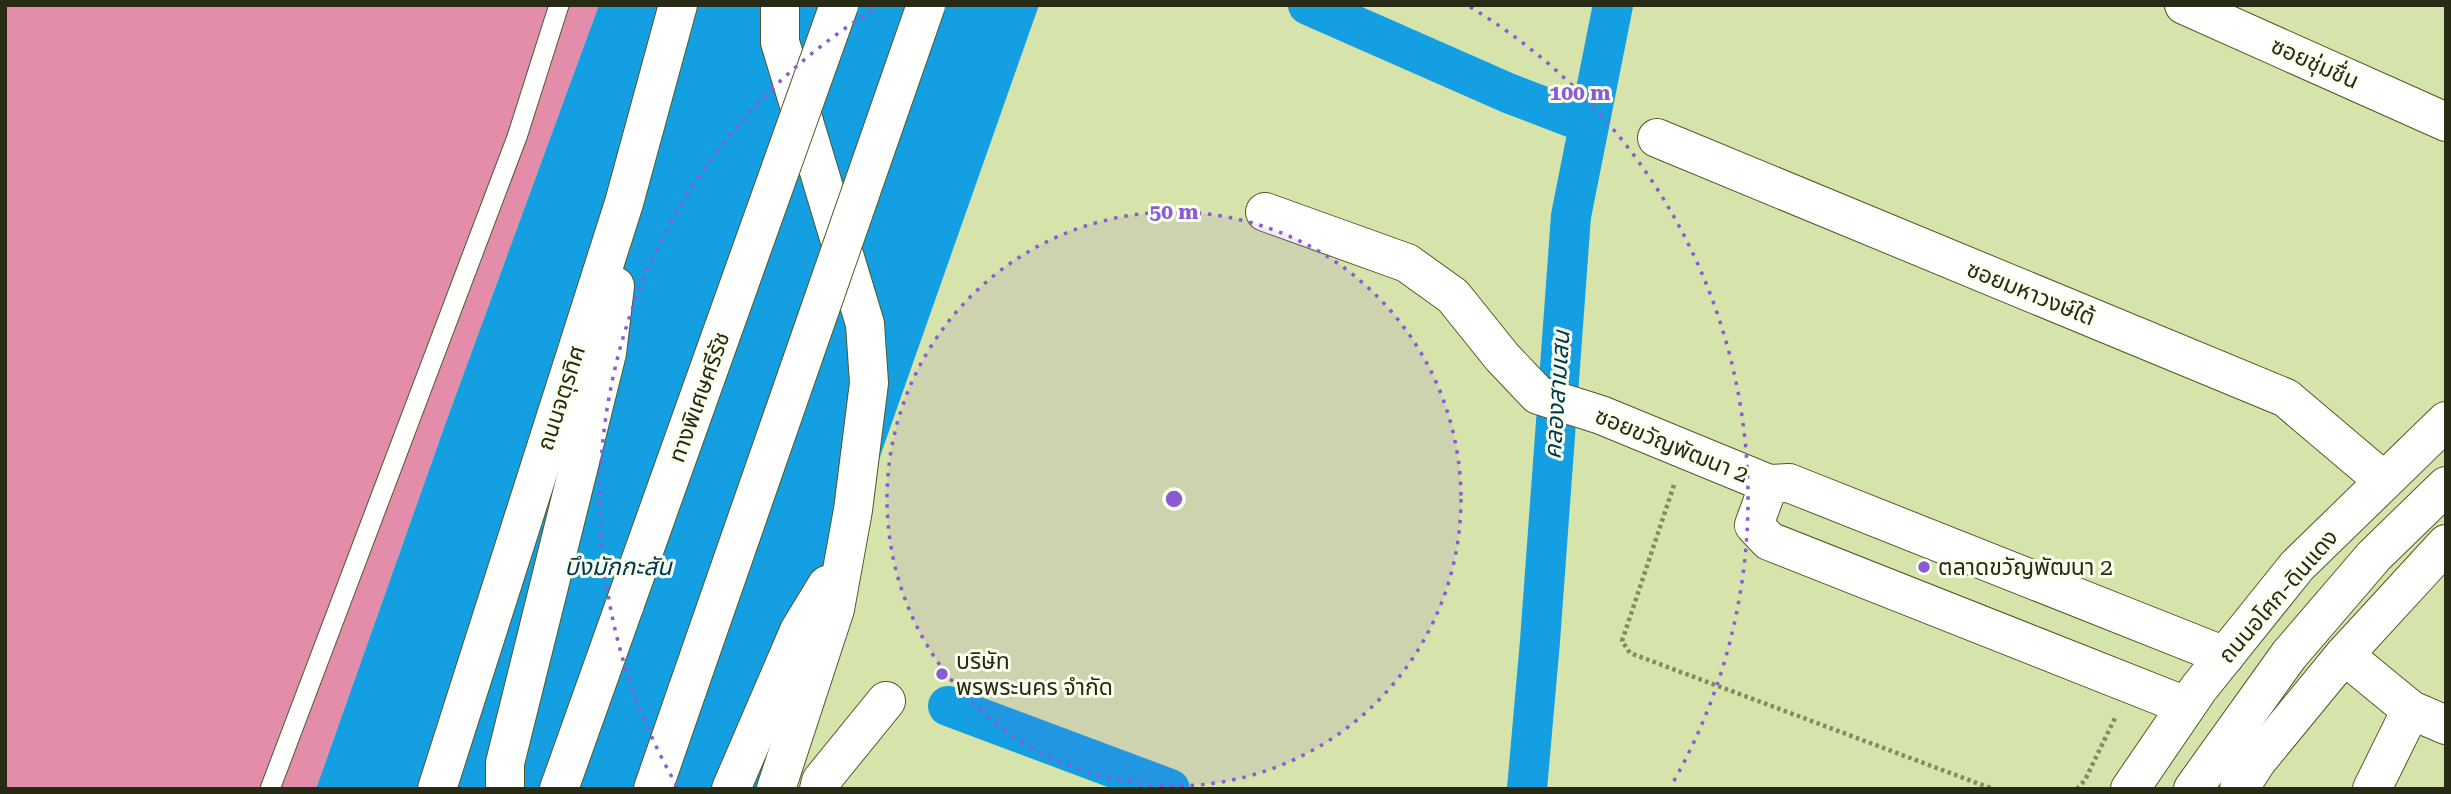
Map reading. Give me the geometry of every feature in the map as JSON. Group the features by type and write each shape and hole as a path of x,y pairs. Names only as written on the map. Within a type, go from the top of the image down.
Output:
{"main road":[{"name":"ถนนจตุรทิศ","path":"437,789 624,203 678,5"},
{"path":"776,789 835,609 845,557 869,383 865,324 780,42 780,5"},
{"name":"ทางพิเศษศรีรัช","path":"559,789 839,5"},
{"path":"653,789 926,5"},
{"name":"ซอยชุ่มชื่น","path":"2184,5 2446,122"},
{"name":"ซอยมหาวงษ์ใต้","path":"1657,138 2286,398 2384,481"},
{"path":"505,789 505,763 607,352 624,203"},
{"name":"ซอยขวัญพัฒนา 2","path":"1265,212 1407,263 1453,296 1502,357 1538,396 1601,415 1769,484 1788,483 2225,656"},
{"name":"ถนนอโศก-ดินแดง","path":"2130,789 2186,706 2297,566 2446,421"},
{"name":"ซอยขวัญพัฒนา 2","path":"1769,484 1754,525 1769,541 2186,706"},
{"name":"ถนนอโศก-ดินแดง","path":"2197,781 2289,655 2374,556 2446,486"},
{"path":"2239,789 2257,761 2344,655 2446,544"},
{"path":"731,789 800,631 845,557"},
{"path":"2344,655 2411,710 2446,725"},
{"path":"819,789 821,781 886,701"},
{"path":"2372,789 2411,710"}],"lane":[{"path":"270,789 517,137 559,5"}],"path":[{"path":"1686,450 1622,641 1630,653 1993,789"}],"shaded area":[{"path":"5,5 599,5 446,422 316,789 5,789"}],"water":[{"name":"บึงมักกะสัน","path":"599,5 1039,5 763,789 316,789 446,422"}],"waterway":[{"path":"1308,5 1508,93 1589,124"},
{"name":"คลองสามเสน","path":"1527,789 1571,216 1613,5"},
{"path":"948,706 1170,789"}],"place":[{"name":"ตลาดขวัญพัฒนา 2","path":"1924,567"},
{"name":"บริษัท พรพระนคร จำกัด","path":"942,674"}]}
